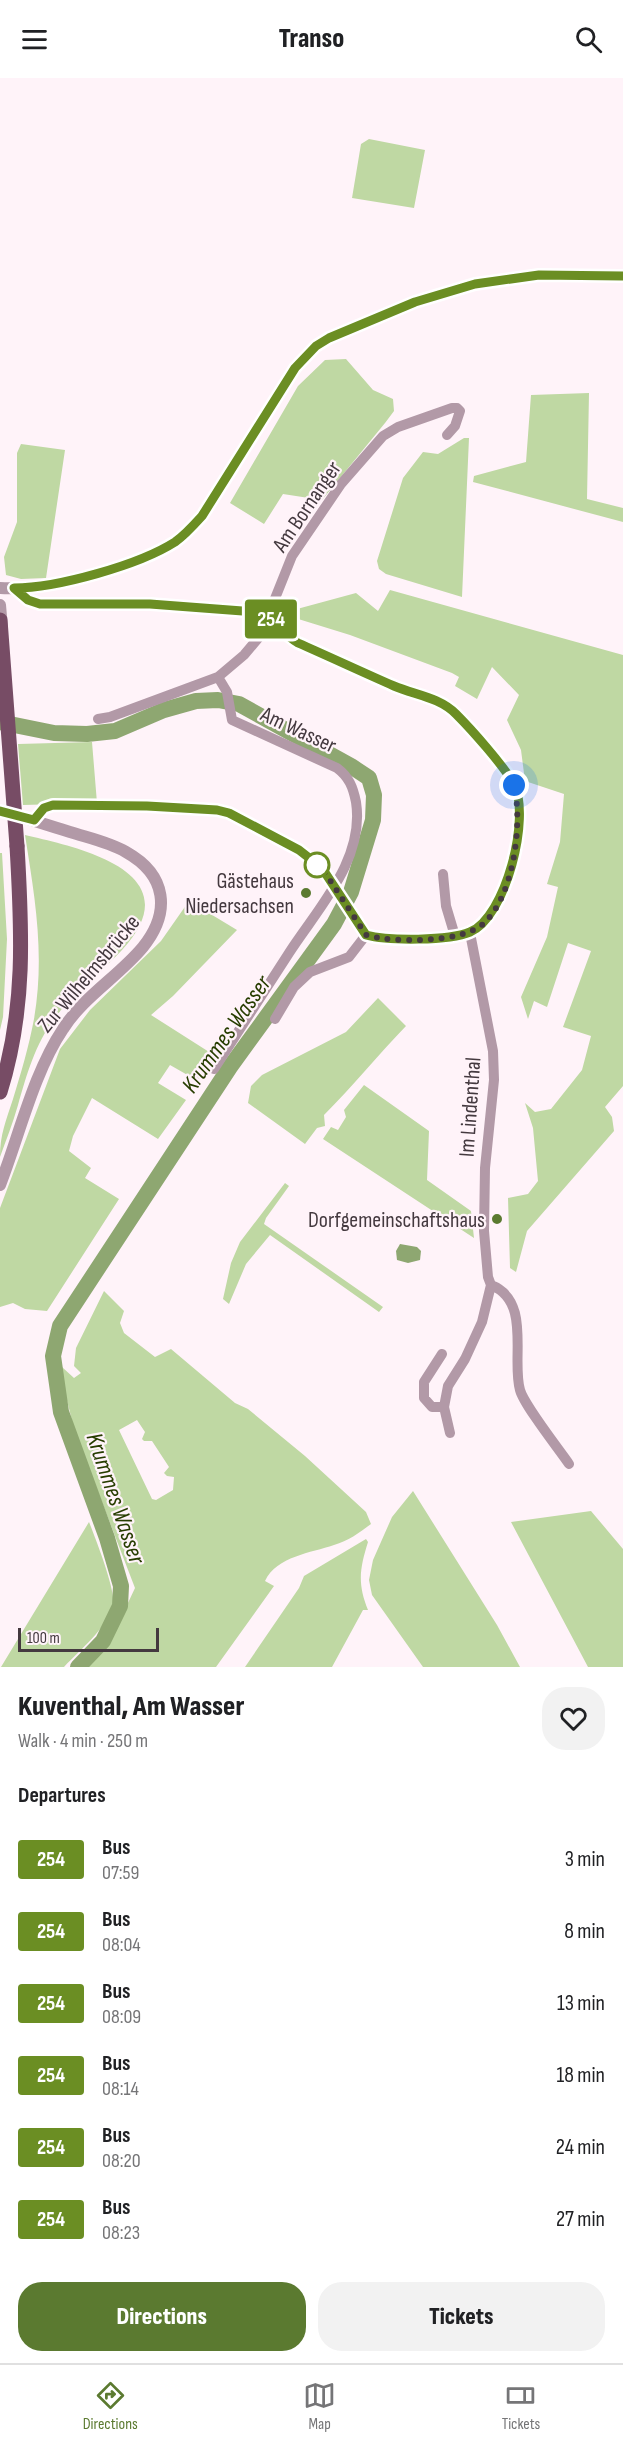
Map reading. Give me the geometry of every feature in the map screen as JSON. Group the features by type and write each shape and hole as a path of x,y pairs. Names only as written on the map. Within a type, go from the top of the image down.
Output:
{"main road":[{"path":"0,620 17,846 22,976 15,1030 0,1092"}],"street":[{"path":"0,588 41,587 60,583 156,552 175,542 202,516 295,368 316,346 329,338 415,302 475,284 539,275 623,276"},
{"name":"Am Bornanger","path":"98,719 110,717 218,677 260,636 292,556 341,484 383,436 398,427 457,408 460,411 459,416 447,435"},
{"path":"14,588 28,600 40,604 150,604 220,608 256,612 268,617 298,643 397,687 441,702 455,713 514,785 518,803 517,848 494,912 470,933 413,939 375,938 366,935 322,868 299,850 240,818 217,810 147,806 53,805 44,808 34,820"},
{"path":"0,606 16,815"},
{"name":"Am Wasser","path":"214,1069 334,887 347,862 357,826 357,810 351,782 337,768 232,720 227,692 218,677"},
{"name":"Zur Wilhelmsbrücke","path":"0,811 113,846 134,857 156,881 162,908 157,927 141,949 73,1016 57,1038 45,1062 0,1185"},
{"path":"443,873 446,906 455,936"},
{"name":"Im Lindenthal","path":"470,933 494,1051 494,1080 484,1168 484,1231 488,1277 491,1285"},
{"path":"275,1019 294,987 310,972 349,957 366,935"},
{"path":"450,1433 444,1407 448,1386 465,1359 482,1323 491,1285 506,1296 516,1314 519,1342 517,1375 520,1393 569,1464"},
{"path":"442,1354 424,1382 424,1398 432,1407 444,1407"}],"shaded area":[{"path":"369,139 425,150 414,208 352,198 361,144"},
{"path":"346,359 373,390 393,399 394,411 385,423 322,500 283,494 264,524 230,503 298,386 325,360"},
{"path":"589,393 587,499 623,508 623,522 473,482 474,476 526,462 531,395"},
{"path":"464,438 469,438 462,597 386,574 379,569 377,561 403,478 423,452 438,454"},
{"path":"21,444 65,450 46,578 21,579 6,575 4,557 17,522 17,453"},
{"path":"390,590 623,655 623,1086 605,1107 612,1117 614,1131 527,1231 516,1272 510,1268 508,1198 528,1194 538,1181 533,1128 525,1103 535,1112 551,1109 582,1070 591,1036 563,1027 591,951 568,943 547,1007 534,1001 528,1019 521,997 547,937 558,887 547,884 560,842 564,794 525,781 521,750 507,720 519,695 492,667 477,699 455,686 459,677 452,673 350,635 295,618 297,609 356,593 378,611"},
{"path":"92,742 97,803 23,805 18,744"},
{"path":"25,835 74,848 122,868 138,883 145,901 141,923 122,950 70,1000 42,1038 28,1071 0,1157 2,1134 34,1019 39,972 37,927"},
{"path":"0,853 2,853 7,939 3,1017 0,1030"},
{"path":"189,901 237,930 173,996 151,1015 217,1057 198,1081 170,1065 158,1083 186,1100 158,1139 92,1098 73,1136 69,1151 91,1168 85,1178 119,1199 47,1311 25,1309 13,1303 0,1307 0,1208 60,1049 90,1010 161,941"},
{"path":"378,998 406,1026 324,1115 325,1126 317,1128 305,1144 248,1103 251,1086 262,1075 346,1032"},
{"path":"364,1085 429,1131 427,1180 471,1211 474,1238 323,1139 331,1127 338,1130 346,1117 344,1110"},
{"path":"285,1183 289,1186 264,1224 383,1307 379,1312 270,1235 246,1264 229,1304 223,1299 231,1263 240,1242"},
{"path":"400,1244 417,1247 421,1251 420,1260 408,1263 397,1260 396,1251"},
{"path":"104,1291 124,1311 120,1323 124,1333 155,1357 171,1349 235,1403 248,1409 305,1456 366,1512 371,1524 353,1536 286,1561 270,1573 265,1581 274,1586 216,1667 87,1667 111,1639 135,1588 75,1432 61,1377 62,1367 74,1378 81,1373 74,1366 76,1348","holes":["137,1420 145,1432 142,1439 152,1441 169,1467 164,1473 174,1477 173,1490 156,1500 152,1499 119,1430"]},
{"path":"413,1491 497,1625 520,1667 423,1667 372,1595 369,1580 373,1560 392,1517"},
{"path":"591,1511 623,1549 623,1667 588,1667 511,1522"},
{"path":"89,1522 112,1590 113,1606 109,1615 92,1639 64,1667 1,1667"},
{"path":"366,1539 368,1542 363,1560 361,1583 368,1610 363,1610 332,1667 245,1667 299,1588 304,1576"}],"waterway":[{"name":"Krummes Wasser","path":"0,722 54,733 87,734 115,731 164,710 196,701 218,700 239,704 369,778 374,795 373,820 351,892 334,924 230,1067 60,1326 53,1356 61,1412 107,1538 121,1586 120,1606 103,1641 78,1667"}],"bus line":[{"name":"254","path":"0,811 34,820 44,808 53,805 147,806 217,810 240,818 299,850 322,868 366,935 375,938 413,939 455,936 470,933 483,924 494,912 517,848 518,803 514,785 455,713 441,702 397,687 298,643 268,617 256,612 243,609 150,604 46,605 33,603 22,597 14,588 41,587 100,572 156,552 175,542 202,516 295,368 316,346 340,332 415,302 475,284 539,275 623,276"}],"place":[{"name":"Gästehaus Niedersachsen","path":"306,893"},
{"name":"Dorfgemeinschaftshaus","path":"497,1219"}],"route":[{"path":"317,865 322,868 366,935 375,938 413,939 470,933 494,912 517,848 518,803 514,785"}]}
